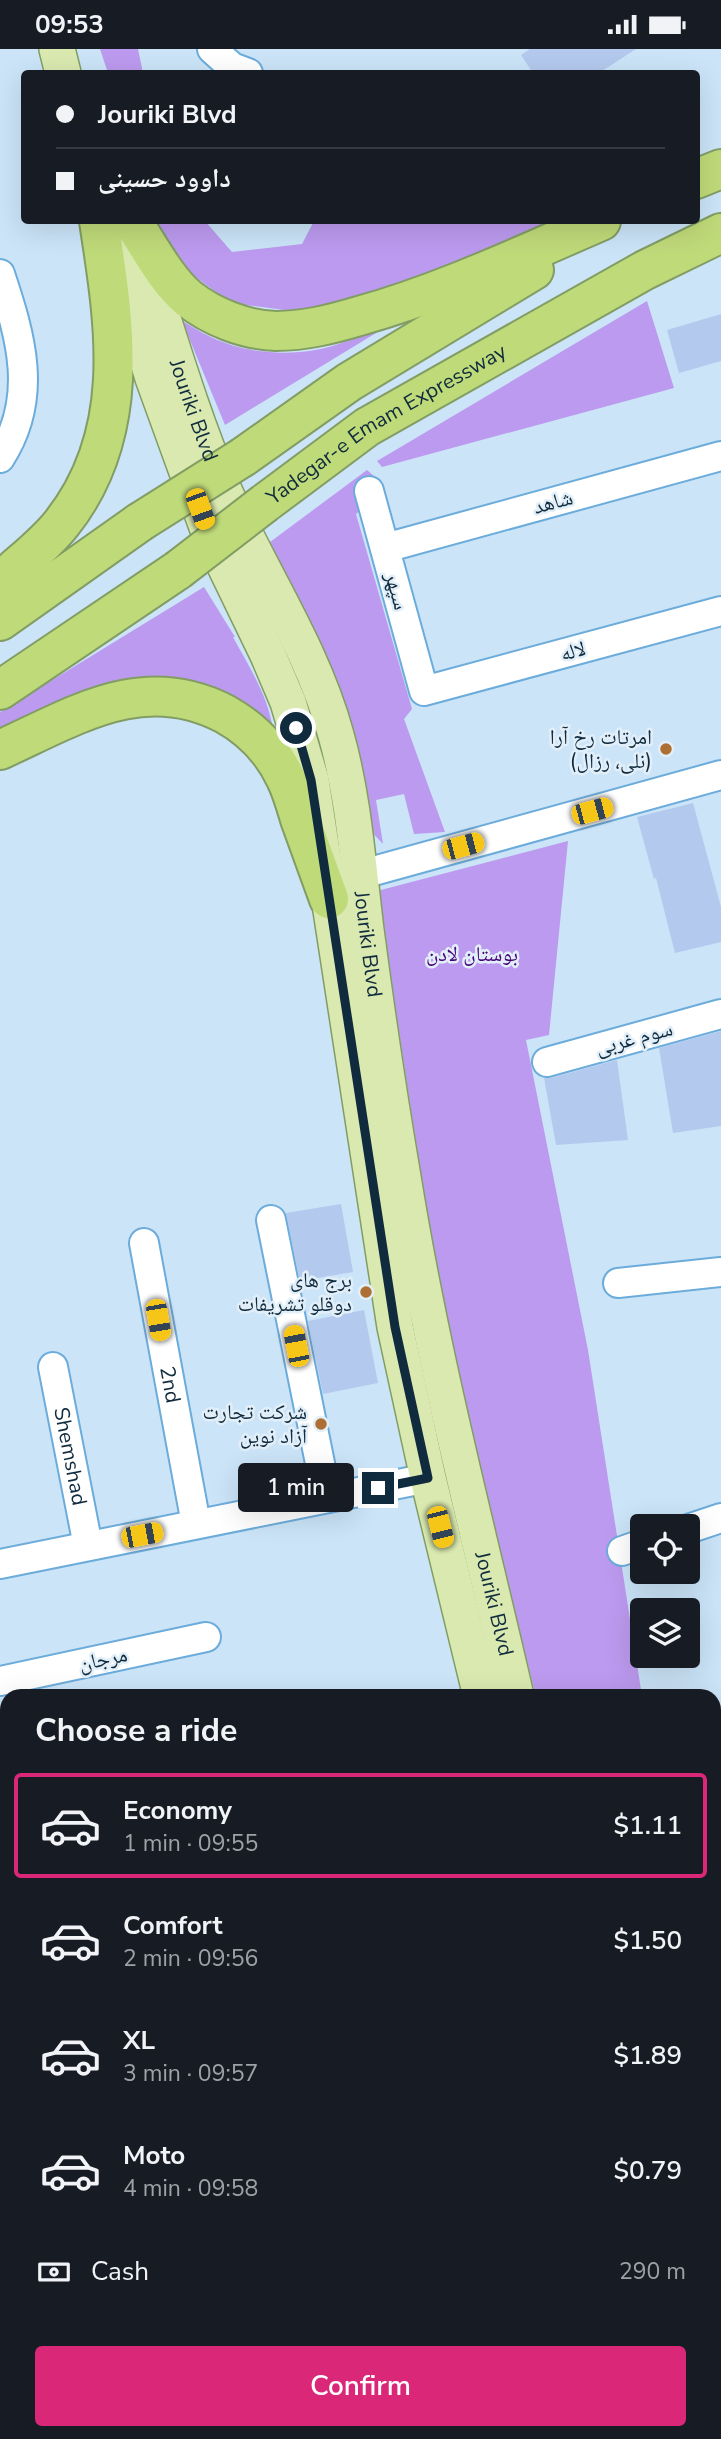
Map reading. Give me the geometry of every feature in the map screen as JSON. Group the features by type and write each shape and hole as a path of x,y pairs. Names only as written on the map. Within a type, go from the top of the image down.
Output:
{"highway":[{"path":"700,177 721,169"},
{"path":"0,582 62,524 88,482 104,443 111,411 114,355 110,298 99,224"},
{"path":"134,224 186,297 218,317 244,326 275,331 316,328 402,304 594,224"},
{"path":"0,621 140,522 243,457 349,382 612,224"},
{"name":"Yadegar-e Emam Expressway","path":"0,690 178,570 367,428 645,270 721,233"},
{"path":"0,751 86,711 124,699 154,695 178,697 218,711 236,720 271,752 287,780 329,899"}],"main road":[{"path":"57,49 63,70"},
{"path":"82,49 87,70"},
{"name":"Jouriki Blvd","path":"106,224 153,378 210,535 288,702 311,780 395,1327 428,1478 479,1689"},
{"name":"Jouriki Blvd","path":"133,224 194,411 222,485 257,560 292,624 335,730 347,777 403,1180 432,1335 514,1689"},
{"path":"395,1327 432,1335"}],"street":[{"path":"212,49 232,67 240,70"},
{"path":"0,274 4,305 24,364 22,398 16,424 0,458"},
{"name":"شاهد","path":"385,548 721,456"},
{"name":"سپهر","path":"369,491 425,691"},
{"name":"لاله","path":"425,691 721,611"},
{"path":"359,875 721,775"},
{"name":"سوم غربی","path":"547,1062 721,1014"},
{"path":"271,1220 327,1498"},
{"name":"2nd","path":"144,1243 196,1524"},
{"path":"618,1283 721,1272"},
{"name":"Shemshad","path":"53,1367 88,1546"},
{"path":"0,1564 428,1478"},
{"path":"700,1525 721,1518"},
{"name":"مرجان","path":"0,1681 206,1637"}],"green space":[{"path":"100,49 138,49 142,70 107,70"},
{"path":"154,224 208,224 232,252 302,244 312,224 544,224 425,283 315,314 231,303 164,254"},
{"path":"647,301 674,388 382,467 377,461"},
{"path":"404,316 225,425 182,321 226,343 277,353 312,351 328,347"},
{"path":"367,470 375,477 364,491 368,505 356,514 412,709 404,719 445,832 414,834 404,794 376,800 383,844 366,826 262,548"},
{"path":"204,587 235,637 257,682 267,705 273,730 182,689 0,742 0,712"},
{"name":"بوستان لادن","path":"568,841 549,1035 526,1040 588,1350 630,1619 630,1668 638,1668 641,1689 534,1689 462,1414 432,1245 377,891"}],"building":[{"path":"530,49 636,49 604,70 531,70 521,55"},
{"path":"721,314 721,361 679,373 667,330"},
{"path":"693,803 721,907 721,942 675,953 637,817"},
{"path":"721,1031 721,1126 673,1133 659,1048"},
{"path":"617,1060 628,1140 556,1145 544,1078"},
{"path":"341,1204 353,1272 300,1281 286,1213"},
{"path":"364,1310 378,1383 323,1394 308,1321"}],"place":[{"name":"امرتات رخ آرا (نلی، رزال)","path":"666,749"},
{"name":"برج های دوقلو تشریفات","path":"366,1292"},
{"name":"شرکت تجارت آزاد نوین","path":"321,1424"}],"route":[{"path":"296,728 311,780 395,1327 428,1478 378,1488"}]}
